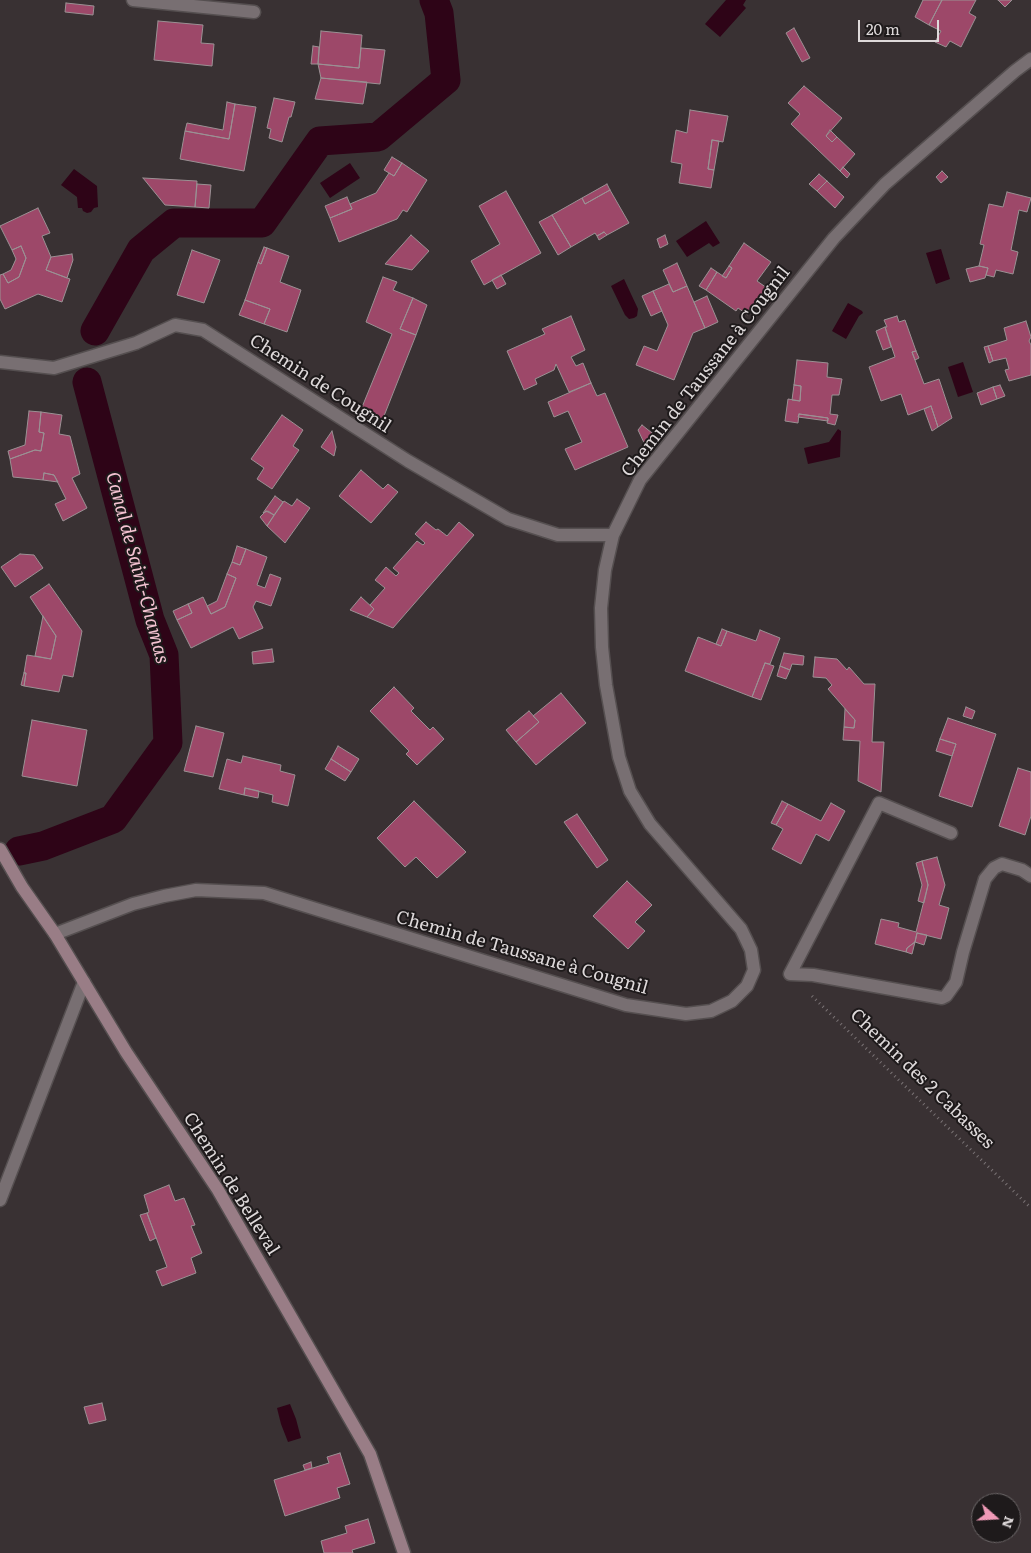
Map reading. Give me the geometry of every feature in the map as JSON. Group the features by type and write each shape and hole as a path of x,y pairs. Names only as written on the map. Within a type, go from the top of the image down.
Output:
{"street":[{"path":"132,0 254,12"},
{"name":"Chemin de Taussane à Cougnil","path":"55,934 133,904 164,896 196,890 264,893 626,1005 686,1014 711,1011 732,1001 747,986 754,970 751,950 740,929 650,824 630,791 619,757 606,685 602,647 601,608 605,570 614,536 640,480 834,238 885,184 1031,59"},
{"name":"Chemin de Cougnil","path":"0,362 54,368 136,343 175,325 203,330 408,461 508,520 558,535 614,536"},
{"path":"790,974 880,803 951,833"},
{"name":"Chemin de Belleval","path":"0,849 22,886 55,934 126,1052 218,1190 370,1454 404,1553"},
{"name":"Chemin des 2 Cabasses","path":"790,974 813,975 942,998 946,996 956,982 985,879 994,868 1002,864 1022,870 1031,876"},
{"path":"0,1200 84,982"}],"path":[{"name":"Chemin des 2 Cabasses","path":"790,974 1031,1208"}],"shaded area":[{"path":"726,0 746,0 743,5 746,8 720,37 705,24"},
{"path":"350,163 360,178 330,198 320,183"},
{"path":"74,169 97,186 98,207 94,208 91,212 87,213 82,208 78,208 77,197 61,185"},
{"path":"706,221 720,243 713,247 709,243 687,257 676,241"},
{"path":"941,249 950,279 936,284 926,253"},
{"path":"624,279 638,309 637,316 629,319 625,315 611,286"},
{"path":"848,303 863,313 859,316 846,339 832,331"},
{"path":"963,362 973,392 958,397 948,367"},
{"path":"838,429 841,431 840,457 808,464 804,448 829,442"},
{"path":"290,1404 301,1438 288,1442 277,1408"}],"building":[{"path":"923,0 942,0 929,25 915,17"},
{"path":"942,0 976,0 969,13 976,17 961,47 950,41 946,47 935,42 941,31 929,25"},
{"path":"998,0 1012,0 1005,7"},
{"path":"66,3 94,6 93,15 65,12"},
{"path":"158,21 203,25 201,43 214,44 212,66 154,60"},
{"path":"794,28 810,58 802,62 786,33"},
{"path":"321,31 362,35 359,68 318,64"},
{"path":"313,46 319,47 318,64 311,64"},
{"path":"361,48 385,50 380,84 321,78 318,64 359,68"},
{"path":"321,78 367,82 363,104 315,99"},
{"path":"804,86 842,118 826,136 832,142 837,137 855,154 840,171 791,124 800,114 788,103"},
{"path":"274,98 295,102 282,142 269,138 271,129 267,128"},
{"path":"227,102 235,104 229,139 185,131 187,123 223,130"},
{"path":"235,104 256,107 244,171 180,159 185,131 229,139"},
{"path":"690,110 728,116 723,142 712,140 708,169 714,170 711,188 679,183 682,164 671,162 676,130 687,133"},
{"path":"830,130 837,137 832,142 826,136"},
{"path":"712,140 719,141 714,170 708,169"},
{"path":"392,157 402,163 394,176 384,170"},
{"path":"402,163 427,180 407,212 403,210 397,219 339,242 330,218 352,209 350,204 376,193 389,173 394,176"},
{"path":"843,167 850,174 847,178 840,171"},
{"path":"942,171 948,177 941,183 936,177"},
{"path":"819,174 827,181 817,191 809,184"},
{"path":"143,178 197,181 195,207 165,205"},
{"path":"827,181 844,197 835,208 817,191"},
{"path":"197,184 211,185 209,208 195,207"},
{"path":"607,184 610,190 585,204 582,198"},
{"path":"610,190 629,223 607,235 604,232 597,236 595,233 571,247 552,215 582,198 585,204"},
{"path":"506,191 541,253 484,285 471,261 500,244 479,206"},
{"path":"1007,192 1031,198 1027,212 1019,210 1011,250 1018,252 1013,274 996,270 994,277 986,275 988,268 979,266 984,245 980,244 989,204 1003,207"},
{"path":"347,197 352,209 330,218 325,206"},
{"path":"38,208 50,233 42,236 51,257 46,270 70,279 62,302 38,294 5,309 0,299 0,275 3,274 8,283 19,277 26,258 21,246 12,250 0,226"},
{"path":"552,215 571,247 558,255 539,222"},
{"path":"604,232 607,235 599,240 597,236"},
{"path":"411,235 429,251 412,270 385,264"},
{"path":"665,235 668,244 660,248 657,239"},
{"path":"744,243 771,262 757,281 767,288 748,315 738,308 736,311 706,290 717,272 726,278 732,268 729,266"},
{"path":"21,246 26,258 19,277 8,283 3,274 11,270 16,259 12,250"},
{"path":"264,247 267,248 261,264 258,262"},
{"path":"267,248 289,256 280,282 301,290 287,332 264,324 270,309 245,300 258,262 261,264"},
{"path":"192,250 220,260 204,303 177,295"},
{"path":"72,254 73,260 67,278 46,270 51,257"},
{"path":"677,263 687,286 673,292 663,270"},
{"path":"729,266 732,268 726,278 722,276"},
{"path":"979,266 988,268 985,278 970,282 966,269"},
{"path":"711,268 717,272 706,290 699,286"},
{"path":"501,275 506,284 497,289 492,280"},
{"path":"383,277 397,282 393,290 413,298 400,329 416,335 382,421 360,412 392,334 366,322"},
{"path":"669,284 673,292 687,286 705,328 693,333 674,380 636,365 644,346 657,351 668,325 653,291"},
{"path":"653,291 662,311 651,316 642,296"},
{"path":"707,296 718,322 705,328 694,302"},
{"path":"413,298 427,305 416,335 400,329"},
{"path":"245,300 270,309 264,324 239,315"},
{"path":"571,316 585,350 571,357 576,366 583,363 591,383 569,392 556,364 554,370 535,379 537,384 524,390 507,351 545,334 542,329"},
{"path":"897,316 899,322 905,320 916,351 912,352 924,384 939,379 952,418 938,427 931,406 908,415 901,394 881,401 869,367 895,357 884,320"},
{"path":"1026,321 1031,337 1029,341 1031,345 1031,375 1009,381 1005,370 1009,369 1006,358 993,361 988,346 1007,340 1004,328"},
{"path":"885,327 891,347 883,350 876,331"},
{"path":"988,346 993,361 989,363 984,347"},
{"path":"916,351 919,358 915,360 912,352"},
{"path":"797,360 828,363 827,377 842,379 839,395 832,395 830,414 838,415 835,425 827,423 828,418 799,414 798,423 785,421 788,399 800,401 801,386 794,385"},
{"path":"591,383 597,396 605,393 628,447 575,470 565,449 582,442 568,411 554,417 548,402"},
{"path":"794,385 801,386 800,401 792,400"},
{"path":"1000,385 1005,396 997,399 993,387"},
{"path":"993,387 997,399 981,405 977,393"},
{"path":"931,406 938,427 932,431 924,409"},
{"path":"29,411 41,412 39,432 44,433 41,451 35,450 10,459 8,451 25,445"},
{"path":"41,412 62,415 59,434 70,436 80,474 72,478 87,508 63,521 55,504 66,499 54,475 44,473 43,480 13,477 10,459 35,450 41,451 44,433 39,432"},
{"path":"799,414 828,418 828,421 798,417"},
{"path":"282,415 303,430 293,446 299,450 272,489 257,479 264,468 251,459"},
{"path":"642,425 657,437 647,449 638,430"},
{"path":"332,431 336,447 334,456 321,447"},
{"path":"361,470 383,489 388,484 398,492 371,523 339,496"},
{"path":"44,473 54,475 58,482 43,480"},
{"path":"275,496 283,502 274,515 268,511 263,513"},
{"path":"297,499 310,508 285,543 267,526 284,501 292,506"},
{"path":"266,511 274,515 267,526 260,517"},
{"path":"426,522 447,536 459,522 474,535 393,628 367,617 374,609 370,605 385,588 375,580 386,567 396,576 399,573 393,568 417,541 423,545 425,543 415,534"},
{"path":"237,546 246,549 240,565 232,562"},
{"path":"246,549 267,557 257,585 265,588 270,574 281,578 271,606 256,601 253,607 263,628 239,639 233,627 191,648 177,620 192,613 188,604 203,597 211,614 225,607 236,578 227,574 232,562 240,565"},
{"path":"20,554 34,555 43,568 15,587 1,567"},
{"path":"227,574 236,578 225,607 211,614 207,606 217,601"},
{"path":"49,584 82,631 73,677 63,675 59,692 24,686 27,655 51,659 56,636 30,597"},
{"path":"361,597 374,609 367,617 350,610"},
{"path":"188,604 192,613 177,620 173,611"},
{"path":"43,616 56,636 51,659 35,656"},
{"path":"722,629 727,631 721,646 716,644"},
{"path":"760,630 780,638 770,664 765,663 752,697 685,671 698,637 721,646 727,631 756,641"},
{"path":"272,649 274,662 253,664 252,652"},
{"path":"784,653 804,656 803,665 792,664 790,670 780,666"},
{"path":"815,657 837,659 847,670 849,667 864,684 875,684 872,742 884,742 881,792 858,781 860,741 843,740 844,727 854,728 855,720 828,689 832,685 826,678 813,677"},
{"path":"765,663 774,666 761,700 752,697"},
{"path":"780,666 790,670 786,679 777,676"},
{"path":"24,673 26,673 24,686 21,685"},
{"path":"394,687 414,708 411,711 430,730 433,727 444,739 417,765 406,754 409,751 370,711"},
{"path":"561,693 586,723 536,765 516,742 539,722 533,716"},
{"path":"966,707 975,711 972,719 963,716"},
{"path":"845,709 855,720 854,728 844,727"},
{"path":"529,711 539,722 516,742 506,730"},
{"path":"948,718 996,734 972,807 939,796 956,744 940,739"},
{"path":"32,720 87,730 77,786 22,776"},
{"path":"196,726 224,733 213,777 184,771"},
{"path":"940,739 956,744 952,756 936,751"},
{"path":"338,746 359,759 351,772 331,759"},
{"path":"243,756 281,765 280,771 295,775 288,806 272,802 273,795 245,788 244,795 219,789 227,759 241,763"},
{"path":"331,759 351,772 345,781 325,769"},
{"path":"1018,768 1031,772 1031,816 1025,835 999,826"},
{"path":"245,788 259,791 258,798 244,795"},
{"path":"414,801 466,852 437,878 416,857 405,867 377,838"},
{"path":"782,801 788,804 776,825 771,823"},
{"path":"831,803 845,811 829,841 816,834 801,864 772,849 783,829 776,825 788,804 821,821"},
{"path":"577,814 608,860 597,868 564,822"},
{"path":"937,857 945,885 939,905 949,908 941,939 917,933 915,942 907,948 906,952 875,944 881,919 899,923 898,927 916,932 928,885 922,861"},
{"path":"922,861 928,885 924,903 918,901 922,885 916,863"},
{"path":"627,881 652,905 635,922 645,931 628,949 593,916"},
{"path":"917,933 927,935 924,945 915,942"},
{"path":"915,942 912,954 906,952 907,948"},
{"path":"169,1185 175,1201 184,1198 195,1225 191,1226 202,1253 191,1258 196,1273 162,1286 156,1271 167,1267 147,1213 149,1212 144,1195"},
{"path":"147,1213 156,1238 150,1241 140,1215"},
{"path":"102,1403 106,1420 89,1424 84,1407"},
{"path":"340,1453 350,1484 337,1488 340,1498 285,1516 274,1480 329,1463 327,1457"},
{"path":"311,1462 312,1468 305,1470 303,1465"},
{"path":"368,1519 375,1543 352,1550 353,1553 324,1553 321,1541 347,1533 345,1526"}],"waterway":[{"name":"Canal de Saint-Chamas","path":"95,331 141,250 174,223 262,223 320,141 378,137 446,80 439,13 434,0"},
{"name":"Canal de Saint-Chamas","path":"19,851 43,846 113,819 168,743 164,655 150,620 87,382"}]}
